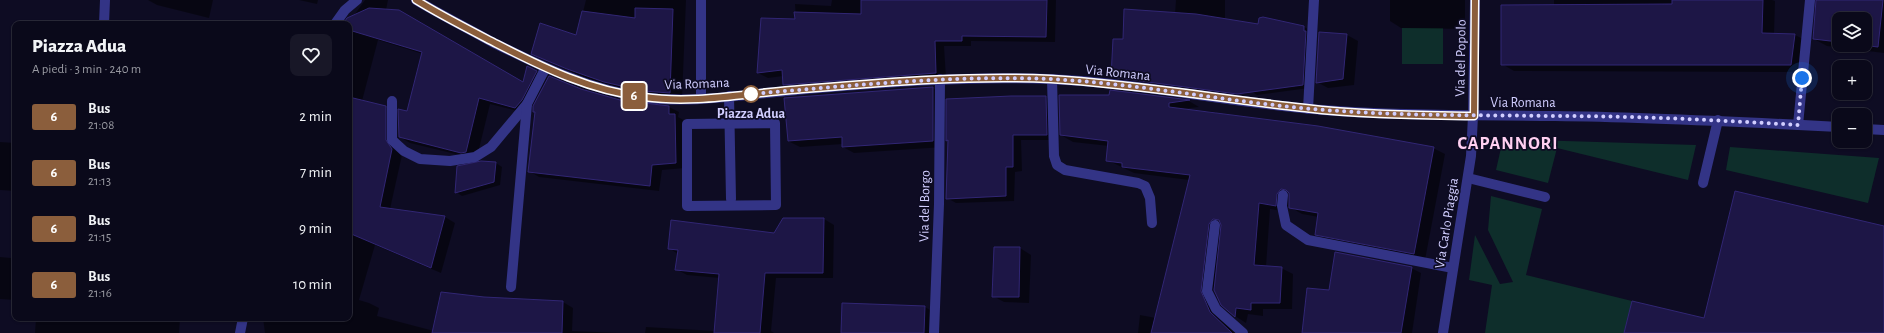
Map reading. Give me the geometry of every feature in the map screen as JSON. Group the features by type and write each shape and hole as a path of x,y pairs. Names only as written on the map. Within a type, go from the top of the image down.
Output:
{"street":[{"path":"104,21 105,0"},
{"path":"338,21 345,10 357,0"},
{"name":"Via Romana","path":"416,0 439,14 545,69 595,88 643,97 676,100 977,77 1052,79 1308,109 1474,116 1556,116 1718,120 1832,127"},
{"path":"701,0 701,99"},
{"path":"1308,109 1314,0"},
{"name":"Via del Popolo","path":"1474,116 1475,0"},
{"path":"1798,125 1810,0"},
{"path":"392,101 392,140 404,151 420,159 450,161 475,157 490,147 527,104 545,69"},
{"name":"Via del Borgo","path":"934,333 939,211 940,79"},
{"path":"1052,79 1054,156 1056,165 1065,170 1138,183 1145,186 1150,198 1152,223"},
{"path":"729,96 731,199"},
{"path":"511,287 527,104"},
{"name":"Via Carlo Piaggia","path":"1443,333 1468,178 1474,116"},
{"path":"1703,183 1718,120"},
{"path":"775,123 776,205 687,206 686,124 729,124 775,123"},
{"path":"1872,129 1884,130"},
{"path":"1468,178 1545,197"},
{"path":"1283,195 1282,206 1286,224 1308,240 1453,268"},
{"path":"1215,224 1207,292 1216,310 1243,333"},
{"path":"240,333 242,321"}],"green space":[{"path":"1402,28 1443,28 1443,64 1402,64"},
{"path":"1503,139 1696,145 1688,180 1557,148 1548,183 1496,170"},
{"path":"1730,147 1879,158 1868,203 1726,170"},
{"path":"1491,196 1542,209 1526,275 1632,301 1624,333 1485,333 1492,285 1469,280 1475,235 1500,284 1513,282 1488,230"}],"building":[{"path":"861,0 1047,0 1046,37 962,36 962,41 935,41 936,73 783,85 782,70 757,73 761,18 795,19 794,12 861,14"},
{"path":"1672,0 1763,0 1762,33 1795,34 1791,65 1501,65 1501,5 1672,4"},
{"path":"1816,0 1883,0 1878,47 1872,46 1872,12 1832,12 1832,41 1813,39"},
{"path":"369,8 399,10 523,82 527,66 537,71 522,100 515,108 479,98 466,152 461,153 399,137 398,109 407,111 422,52 352,31 352,21 345,21 347,18"},
{"path":"635,8 673,9 670,93 643,91 604,82 531,54 540,23 576,35 582,11 635,18"},
{"path":"1124,9 1196,14 1258,24 1259,18 1263,17 1304,26 1304,31 1306,31 1303,85 1237,94 1111,77 1113,39 1123,39"},
{"path":"1319,32 1347,34 1343,79 1316,83"},
{"path":"549,76 581,89 620,100 669,106 669,114 675,114 676,163 652,165 650,186 528,172 535,112 533,112 533,106"},
{"path":"933,87 933,141 842,147 842,137 788,141 784,98"},
{"path":"1110,90 1190,100 1169,103 1169,107 1318,126 1434,147 1414,254 1315,235 1318,213 1289,208 1289,193 1286,190 1281,189 1277,194 1276,206 1259,203 1254,265 1282,267 1280,303 1251,303 1251,310 1236,308 1235,317 1221,305 1214,290 1221,225 1219,220 1213,219 1209,224 1201,291 1210,312 1232,333 1151,333 1190,175 1122,167 1122,163 1106,161 1108,141 1060,135 1059,95 1109,95"},
{"path":"1046,96 1047,135 1013,135 1013,167 1006,167 1006,196 946,199 948,140 946,141 946,99"},
{"path":"352,98 386,106 386,140 392,149 380,207 445,216 431,268 352,234"},
{"path":"481,161 496,162 494,182 455,193 457,166"},
{"path":"1735,191 1884,226 1884,333 1624,333 1632,301 1704,318"},
{"path":"783,218 824,218 823,273 765,273 760,333 714,333 719,274 675,270 678,250 668,249 671,220 774,233"},
{"path":"994,247 1020,247 1019,297 992,297"},
{"path":"1335,252 1412,267 1401,333 1302,333 1307,288 1329,290"},
{"path":"441,292 484,297 563,301 562,333 432,333"},
{"path":"842,303 925,306 924,333 841,333"}],"bus line":[{"name":"6","path":"416,0 439,14 545,69 595,88 643,97 676,100 701,99 977,77 1052,79 1308,109 1474,116 1475,0"}],"place":[{"name":"Piazza Adua","path":"751,94"}],"district":[{"name":"CAPANNORI","path":"1508,143"}],"route":[{"path":"751,94 940,79 977,77 1022,78 1052,79 1308,109 1339,111 1474,116 1556,116 1718,120 1798,125 1802,78"}]}
